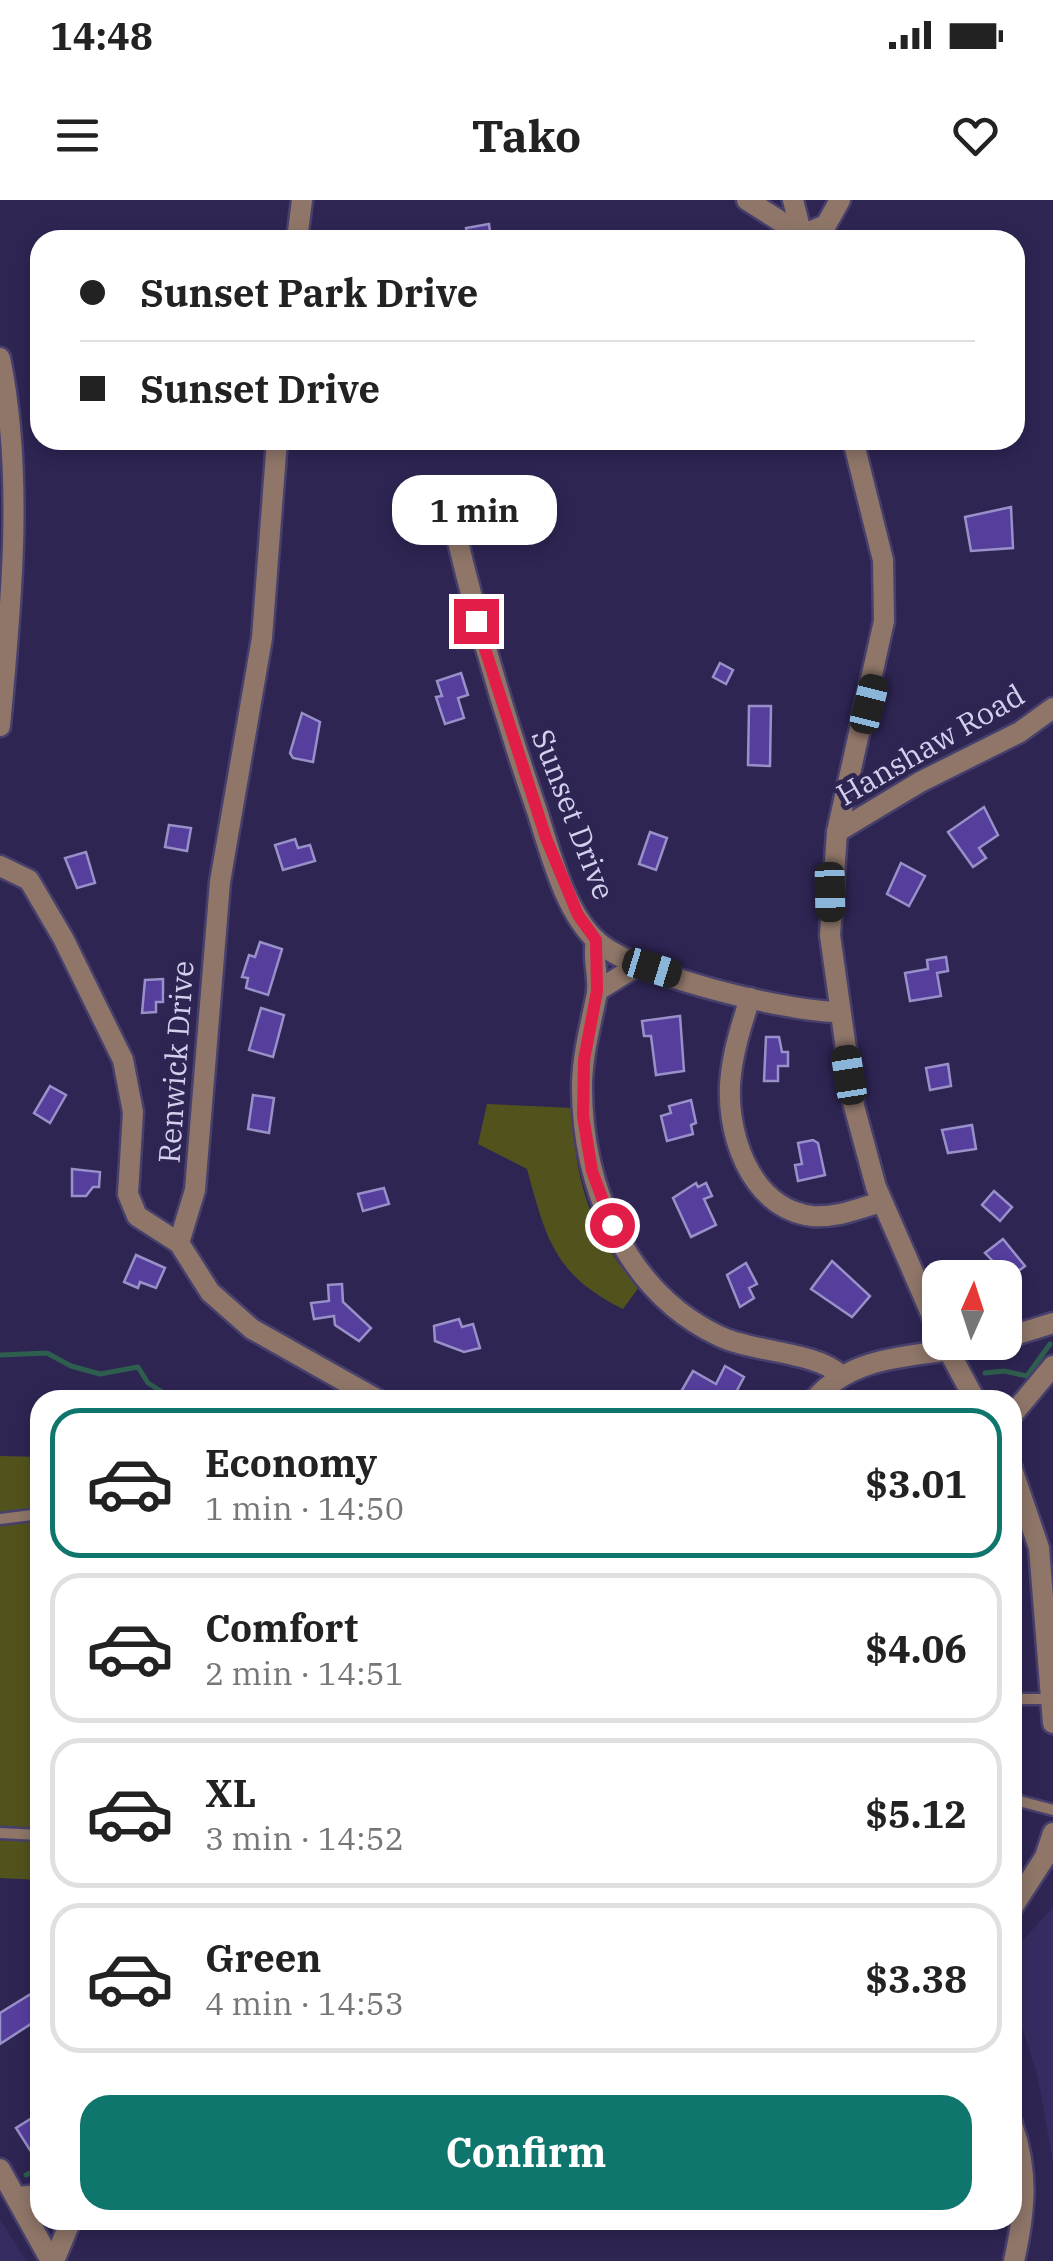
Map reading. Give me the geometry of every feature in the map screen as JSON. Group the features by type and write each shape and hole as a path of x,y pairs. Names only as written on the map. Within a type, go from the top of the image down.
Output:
{"street":[{"path":"298,230 302,200"},
{"path":"747,200 790,230"},
{"path":"793,200 800,230"},
{"path":"817,230 826,225 840,200"},
{"path":"0,358 11,465 7,644 0,726"},
{"name":"Renwick Drive","path":"0,866 29,880 63,938 123,1060 133,1112 127,1184 131,1205 145,1223 179,1244 196,1190 220,882 262,638 276,450"},
{"path":"856,450 883,560 884,621 837,832 830,935 854,1106 880,1202 922,1294"},
{"name":"Sunset Drive","path":"452,517 484,656 522,769 566,888 596,940 640,964 750,998 805,1011 839,1012"},
{"name":"Hanshaw Road","path":"837,832 920,782 1020,732 1053,708"},
{"path":"596,940 597,991 584,1060 583,1116 596,1186 623,1245 650,1285 699,1326 744,1346 826,1364 840,1375"},
{"path":"597,991 640,964"},
{"path":"750,998 730,1090 746,1167 786,1207 811,1216 837,1216 880,1202"},
{"path":"179,1244 224,1308 266,1337 360,1390"},
{"path":"1022,1333 1053,1324"},
{"path":"824,1390 840,1375 865,1364 922,1348"},
{"path":"954,1360 970,1390"},
{"path":"1022,1403 1053,1366"},
{"path":"1022,1498 1039,1548 1053,1723"},
{"path":"1022,1893 1045,1857 1053,1833"},
{"path":"1022,2152 1026,2189 1022,2213"},
{"path":"0,2169 30,2222"},
{"path":"16,2198 30,2197"},
{"path":"35,2230 53,2261"},
{"path":"53,2261 67,2230"},
{"path":"1014,2261 1019,2230"}],"lane":[{"path":"0,1519 30,1515"},
{"path":"1022,1697 1051,1699"},
{"path":"1022,1802 1053,1810"},
{"path":"0,1833 30,1834"}],"shaded area":[{"path":"487,1104 573,1108 576,1157 588,1204 609,1248 639,1287 623,1309 582,1282 556,1252 527,1169 478,1144"},
{"path":"0,1456 30,1457 30,1880 0,1878"},
{"path":"1053,1907 1053,2162 1038,2078 1022,2027 1022,1941"},
{"path":"0,2219 26,2261 0,2261"}],"building":[{"path":"489,224 490,230 466,230"},
{"path":"1011,507 1013,548 971,551 965,517"},
{"path":"720,663 733,670 726,684 713,677"},
{"path":"461,673 468,695 458,698 464,718 445,724 436,697 442,696 437,681"},
{"path":"749,706 771,706 770,766 748,765"},
{"path":"302,713 320,722 313,762 293,758 290,753"},
{"path":"984,807 998,835 979,848 986,858 973,867 948,832"},
{"path":"169,825 191,828 187,851 165,847"},
{"path":"650,832 667,838 656,870 639,864"},
{"path":"295,839 298,848 310,845 315,861 283,870 275,845"},
{"path":"86,852 95,883 77,888 65,858"},
{"path":"901,863 925,876 909,906 887,894"},
{"path":"260,942 282,949 268,995 246,988 248,978 242,977 249,955 255,957"},
{"path":"946,957 948,971 937,973 941,996 910,1001 905,973 928,969 927,960"},
{"path":"163,979 163,1002 156,1002 156,1012 142,1013 145,980"},
{"path":"261,1008 284,1015 273,1057 249,1050"},
{"path":"680,1016 684,1071 656,1075 651,1036 644,1036 642,1021"},
{"path":"766,1037 779,1037 782,1052 788,1052 788,1066 778,1066 778,1081 764,1081"},
{"path":"948,1064 951,1086 930,1090 926,1068"},
{"path":"50,1086 66,1095 50,1123 34,1113"},
{"path":"253,1095 274,1098 269,1133 248,1129"},
{"path":"691,1100 696,1123 691,1125 693,1134 667,1141 661,1116 671,1113 669,1106"},
{"path":"972,1125 976,1149 948,1153 942,1130"},
{"path":"798,1143 818,1143 825,1175 798,1181 795,1165 802,1164"},
{"path":"72,1169 100,1172 99,1187 93,1187 86,1196 72,1196"},
{"path":"696,1183 698,1187 706,1183 712,1196 704,1199 716,1225 691,1237 673,1198"},
{"path":"384,1188 389,1204 363,1211 358,1194"},
{"path":"994,1191 1012,1207 1000,1221 982,1205"},
{"path":"1003,1239 1020,1260 992,1260 985,1253"},
{"path":"136,1255 165,1268 156,1288 140,1282 138,1288 124,1282"},
{"path":"832,1261 870,1296 852,1317 811,1289"},
{"path":"746,1263 757,1284 749,1288 754,1298 740,1307 727,1275"},
{"path":"342,1284 343,1302 371,1328 359,1341 335,1325 334,1316 314,1319 311,1303 329,1301 328,1285"},
{"path":"459,1319 462,1327 473,1324 480,1348 464,1352 435,1341 434,1326"},
{"path":"725,1366 744,1377 737,1390 682,1390 693,1371 716,1384"},
{"path":"30,1994 30,2024 0,2044 0,2013"},
{"path":"30,2119 30,2150 16,2128"}],"waterway":[{"path":"985,1373 1004,1371 1027,1376 1050,1344"},
{"path":"0,1355 47,1353 71,1366 100,1374 138,1367 148,1383 159,1390"},
{"path":"26,2175 30,2173"}],"route":[{"path":"476,621 484,656 546,838 578,915 596,940 593,956 597,991 584,1060 583,1116 592,1171 612,1225"}]}
